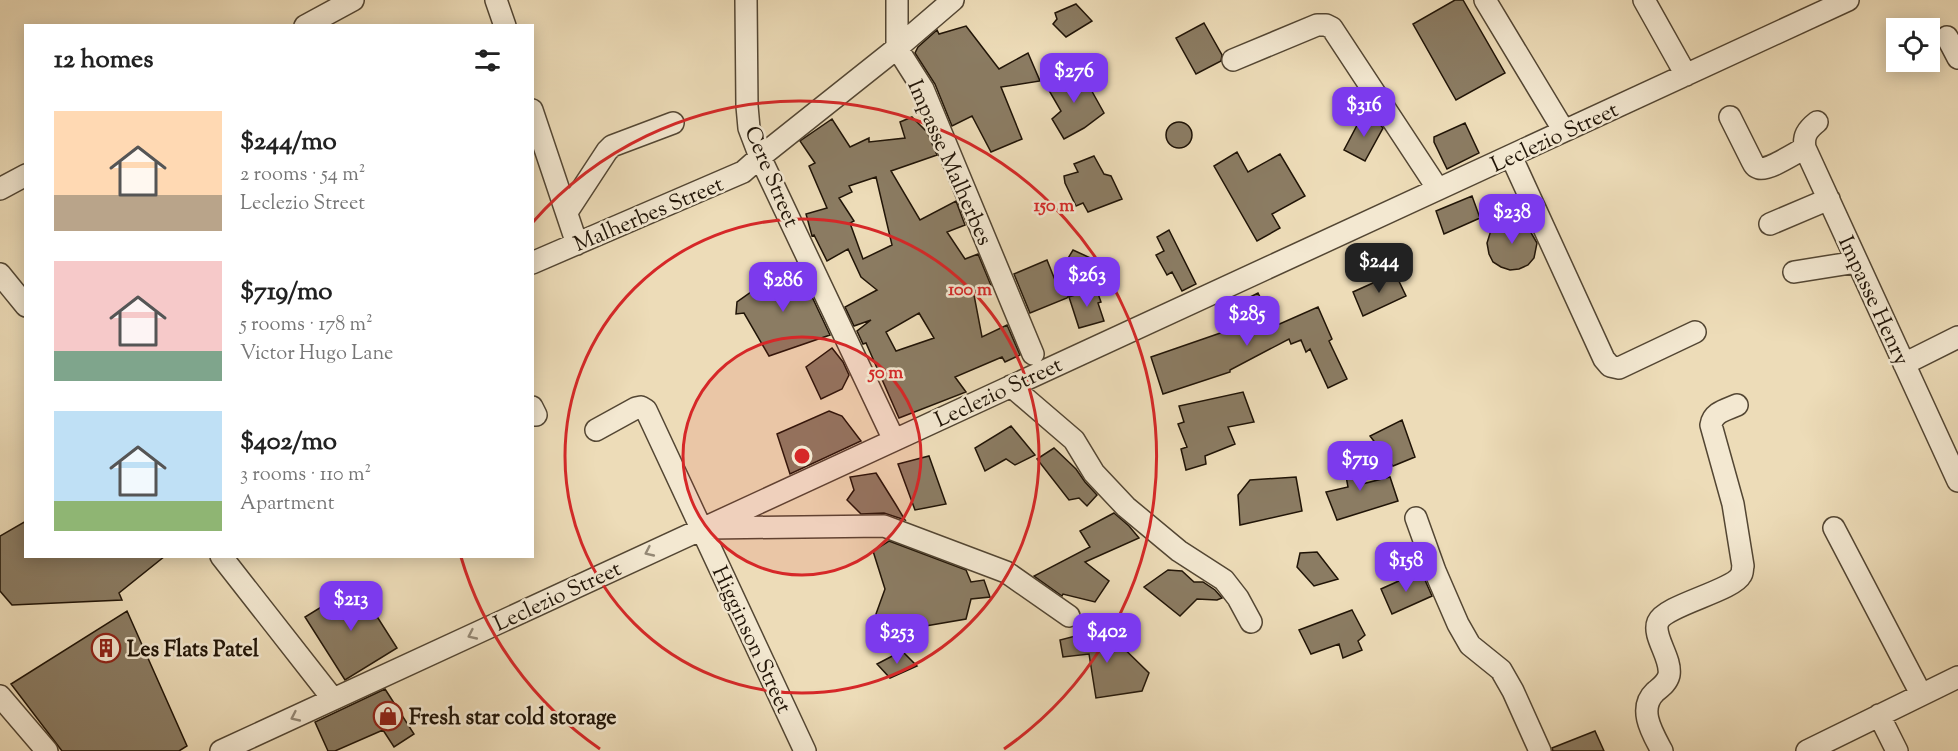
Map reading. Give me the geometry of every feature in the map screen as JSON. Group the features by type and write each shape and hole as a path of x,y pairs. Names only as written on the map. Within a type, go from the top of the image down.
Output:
{"street":[{"path":"309,24 353,0"},
{"path":"496,0 503,24"},
{"name":"Cere Street","path":"746,0 746,84 749,128 760,157 894,440"},
{"path":"897,0 897,48"},
{"name":"Malherbes Street","path":"534,262 743,172 953,0"},
{"path":"1485,0 1564,131"},
{"path":"1644,0 1686,75"},
{"name":"Leclezio Street","path":"222,751 1848,0"},
{"path":"1233,60 1317,25 1332,28 1438,189"},
{"path":"1947,37 1958,58"},
{"name":"Impasse Malherbes","path":"897,48 923,89 1033,354"},
{"path":"534,116 577,244"},
{"path":"1730,117 1752,161 1761,169 1805,148 1806,134 1817,122"},
{"path":"567,212 612,146 673,123"},
{"name":"Impasse Henry","path":"1805,148 1958,481"},
{"path":"1511,156 1604,359 1610,366 1619,368 1695,332"},
{"path":"0,189 24,176"},
{"path":"1770,224 1829,200"},
{"path":"1794,272 1857,262"},
{"path":"2,280 24,304"},
{"path":"1904,364 1958,337"},
{"path":"1011,386 1074,440 1094,473 1126,507 1179,551 1224,580 1238,598 1251,622"},
{"path":"1662,751 1649,726 1646,710 1650,697 1666,682 1670,674 1669,663 1657,631 1657,624 1661,617 1690,601 1734,582 1741,576 1743,566 1733,504 1711,425 1712,418 1716,414 1737,405"},
{"name":"Higginson Street","path":"596,430 636,408 646,410 805,751"},
{"path":"1416,518 1435,571 1458,624 1470,645 1502,670 1540,751"},
{"path":"702,528 884,526 1006,572 1069,616"},
{"path":"1834,528 1921,694"},
{"path":"223,558 333,699"},
{"path":"1807,751 1958,677"},
{"path":"0,696 47,751"},
{"path":"1880,715 1897,751"}],"building":[{"path":"1455,0 1463,0 1505,73 1456,100 1413,24"},
{"path":"1076,4 1092,21 1066,37 1053,24 1057,19 1055,13"},
{"path":"1204,23 1222,55 1221,61 1196,74 1176,38"},
{"path":"966,26 999,69 1028,53 1040,81 1001,87 1022,139 991,152 972,116 952,126 935,84 915,53 918,47 937,30 939,34"},
{"path":"1079,68 1104,113 1064,139 1052,119 1061,111 1047,87"},
{"path":"1363,114 1378,122 1383,128 1365,161 1344,150"},
{"path":"912,117 927,132 937,155 891,171 920,220 956,201 965,225 947,232 965,259 978,254 992,288 974,295 982,337 1007,325 1020,355 1005,362 1002,357 955,377 966,392 899,418 866,343 863,344 857,331 871,320 854,326 845,307 877,290 861,277 848,249 827,261 814,235 812,236 806,214 827,208 809,166 815,163 800,141 832,119 850,147 869,138 869,142 905,138 900,122","holes":["876,177 892,245 863,259 850,223 854,221 839,198 852,192 849,186","919,313 934,338 896,351 886,332"]},
{"path":"1179,122 1188,126 1192,135 1188,144 1179,148 1170,144 1166,135 1170,126"},
{"path":"1465,123 1479,153 1447,169 1434,142 1434,137"},
{"path":"1237,152 1248,172 1280,154 1305,196 1272,214 1280,228 1257,241 1214,166"},
{"path":"1094,156 1104,174 1111,176 1122,199 1088,212 1083,203 1076,206 1064,176 1078,172 1074,164"},
{"path":"1472,196 1480,218 1444,234 1436,211"},
{"path":"1507,220 1526,224 1537,243 1534,258 1528,265 1519,269 1510,270 1501,267 1493,262 1489,254 1487,243 1492,227"},
{"path":"1169,230 1196,284 1182,291 1172,272 1167,275 1156,255 1164,251 1157,237"},
{"path":"1073,250 1097,261 1067,298 1030,313 1014,274 1047,260 1055,280"},
{"path":"797,265 830,335 769,356 744,313 736,314 737,302 761,285"},
{"path":"1395,273 1406,296 1363,316 1353,292"},
{"path":"1096,288 1104,321 1079,328 1069,297"},
{"path":"1258,293 1275,326 1318,307 1332,339 1329,341 1347,379 1328,388 1310,349 1306,352 1301,340 1291,344 1289,339 1230,372 1163,394 1151,357 1232,329 1224,310"},
{"path":"832,348 843,362 849,375 842,389 821,399 806,367"},
{"path":"1243,392 1254,422 1228,427 1235,444 1205,456 1206,464 1186,470 1181,449 1187,447 1178,424 1184,422 1179,406"},
{"path":"829,411 842,416 861,441 790,474 777,434"},
{"path":"1402,420 1415,457 1393,466 1370,436"},
{"path":"1011,426 1035,455 1015,465 1006,459 985,471 975,448"},
{"path":"1054,448 1076,469 1097,495 1087,506 1079,498 1069,500 1037,459"},
{"path":"1356,451 1358,485 1390,477 1398,501 1337,520 1326,492 1348,487 1342,454"},
{"path":"929,456 946,504 915,510 898,464"},
{"path":"876,473 905,520 884,513 861,514 847,500 854,490 850,477"},
{"path":"1296,477 1302,511 1240,525 1238,495 1250,480"},
{"path":"1114,513 1139,538 1085,562 1109,581 1095,602 1063,594 1062,596 1034,576 1090,547 1080,531"},
{"path":"24,522 24,558 163,558 119,593 122,600 12,605 0,591 0,536"},
{"path":"889,541 966,570 971,582 984,580 990,597 971,599 966,619 885,633 876,614 885,589 873,551"},
{"path":"1317,552 1338,579 1314,586 1297,567 1300,553"},
{"path":"1168,570 1182,571 1194,582 1203,582 1215,590 1222,598 1197,599 1180,616 1144,587"},
{"path":"1421,571 1432,596 1392,614 1381,589"},
{"path":"357,585 397,648 345,680 305,617"},
{"path":"1352,610 1365,635 1358,641 1362,650 1343,658 1339,644 1311,654 1299,630"},
{"name":"Les Flats Patel","path":"127,611 187,746 179,751 62,751 11,684"},
{"path":"1091,632 1109,634 1149,673 1142,691 1096,698 1089,654 1063,657 1060,640"},
{"path":"902,651 917,666 890,678 877,664"},
{"path":"385,689 414,734 394,747 383,730 335,751 328,751 315,722"},
{"path":"1595,731 1604,751 1553,751 1552,748"}],"place":[{"name":"Les Flats Patel","path":"106,648"},
{"name":"Fresh star cold storage","path":"388,716"}]}
